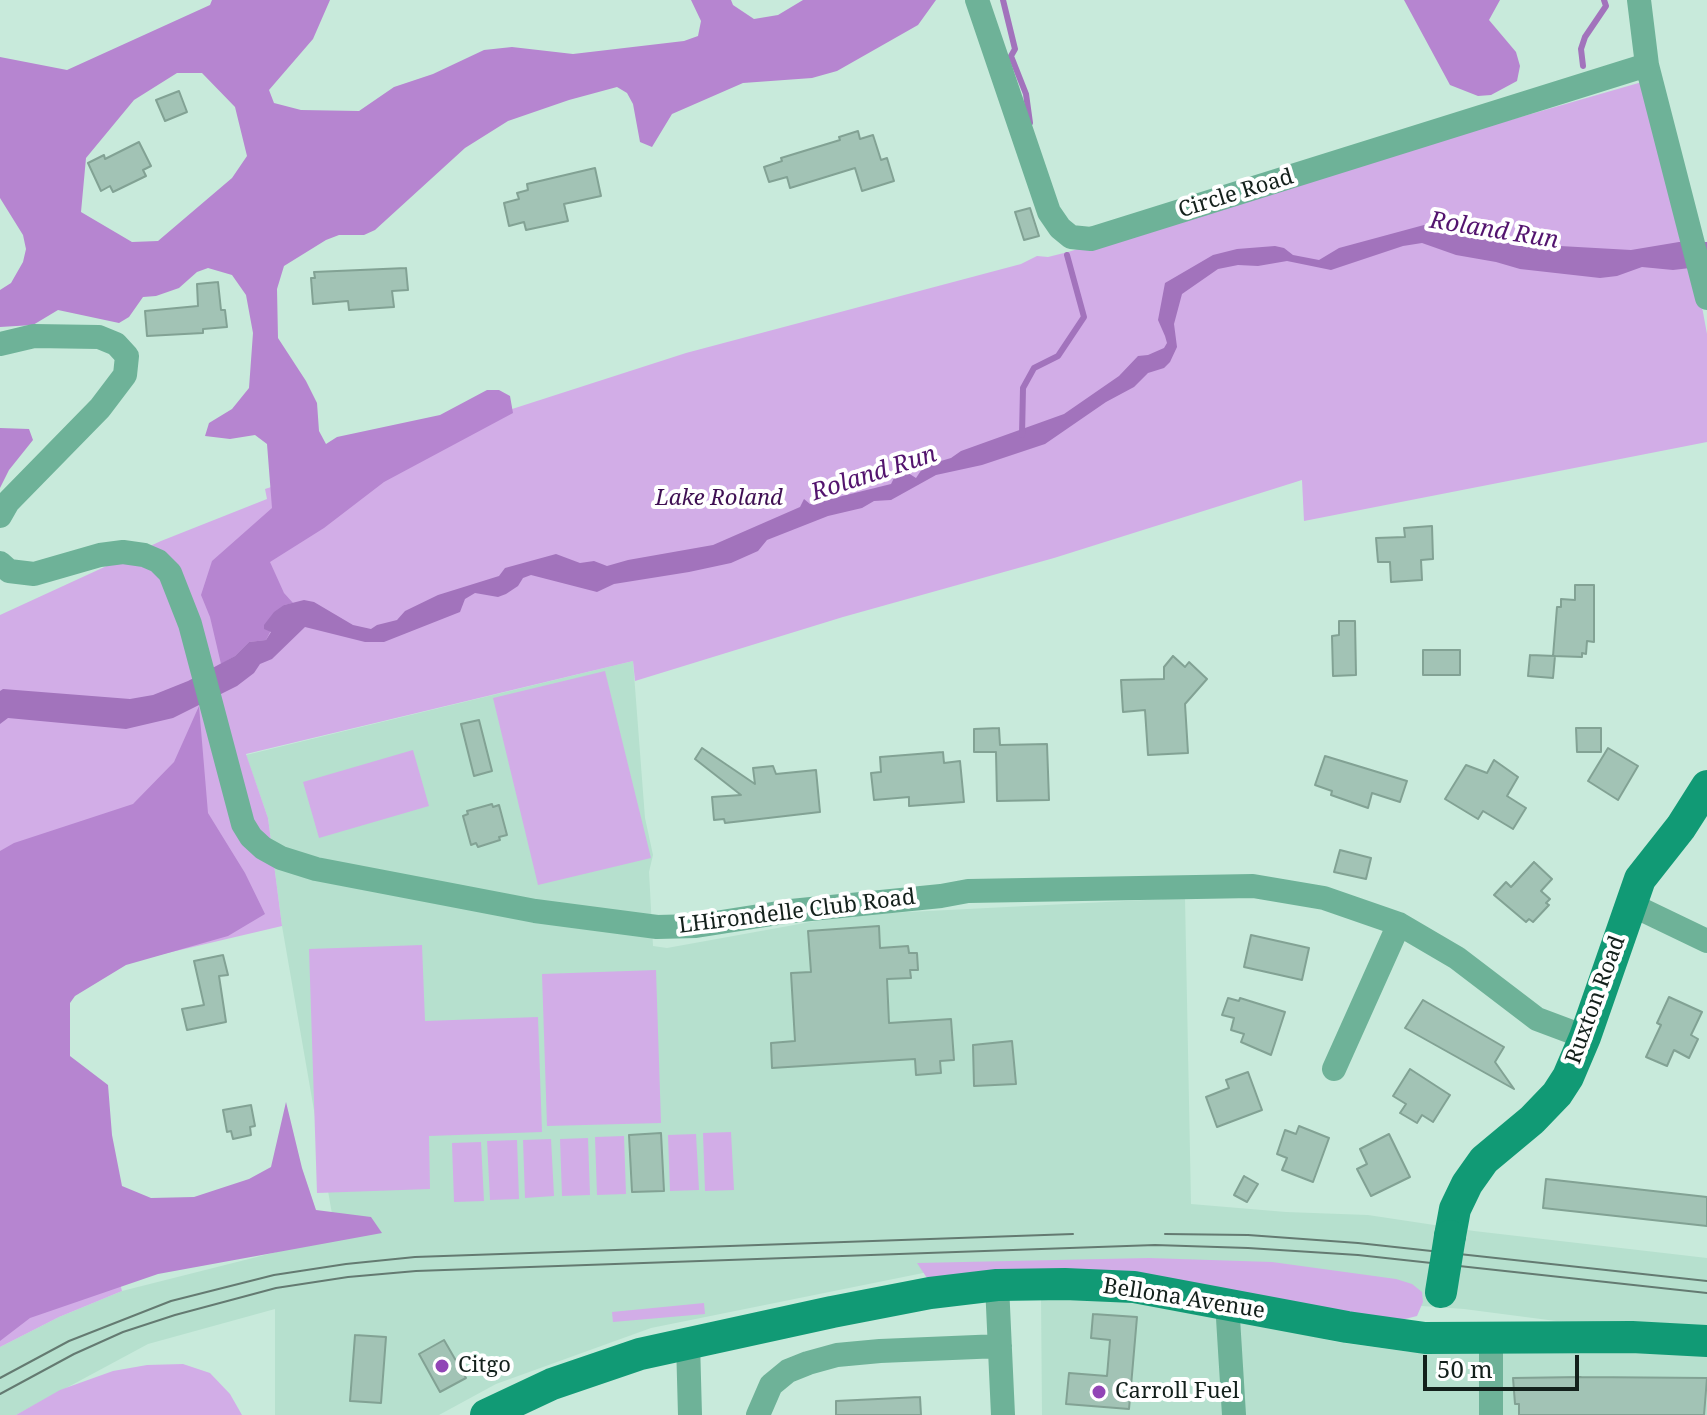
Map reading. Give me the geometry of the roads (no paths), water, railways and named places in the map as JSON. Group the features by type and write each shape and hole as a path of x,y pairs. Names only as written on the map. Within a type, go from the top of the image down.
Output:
{"main road":[{"name":"Ruxton Road","path":"1435,1338 1455,1209 1467,1184 1484,1160 1532,1120 1557,1094 1568,1077 1640,879 1681,827 1707,786"},
{"name":"Bellona Avenue","path":"486,1415 595,1368 688,1342 930,1293 997,1285 1112,1285 1158,1290 1347,1327 1435,1338 1632,1337 1707,1341"}],"street":[{"name":"Circle Road","path":"977,0 1049,212 1071,237 1091,239 1647,65"},
{"path":"1639,0 1647,65 1707,296"},
{"path":"0,344 34,336 99,337 116,344 127,356 125,375 100,408 8,502 0,516"},
{"name":"LHirondelle Club Road","path":"0,563 9,571 34,574 100,555 123,552 158,561 170,573 190,624 243,824 251,837 281,858 316,869 548,913 657,927 696,926 791,911 968,891 1253,886 1324,898 1399,924 1457,958 1537,1019 1585,1037"},
{"path":"1630,904 1707,941"},
{"path":"1334,1069 1399,924"},
{"path":"997,1285 1003,1415"},
{"path":"1227,1302 1234,1415"},
{"path":"1491,1338 1491,1415"},
{"path":"688,1342 690,1415"},
{"path":"758,1415 771,1385 788,1371 808,1363 837,1355 880,1351 1000,1346"}],"waterway":[{"path":"1003,0 1015,49 1011,56 1026,94 1030,123"},
{"path":"1583,66 1581,49 1585,37 1606,6 1604,0"},
{"path":"1022,435 1023,388 1034,368 1058,356 1084,317 1067,255"}],"tram line":[{"path":"0,1378 69,1341 171,1301 274,1275 346,1264 415,1257 1073,1234"},
{"path":"1165,1234 1248,1235 1358,1243 1707,1281"},
{"path":"0,1394 74,1354 123,1332 175,1315 276,1288 416,1271 1155,1245 1358,1255 1707,1293"}],"place":[{"name":"Citgo","path":"442,1366"},
{"name":"Carroll Fuel","path":"1099,1392"}],"water label":[{"name":"Roland Run","path":"1494,231"},
{"name":"Roland Run","path":"874,474"}],"park label":[{"name":"Lake Roland","path":"719,499"}]}
